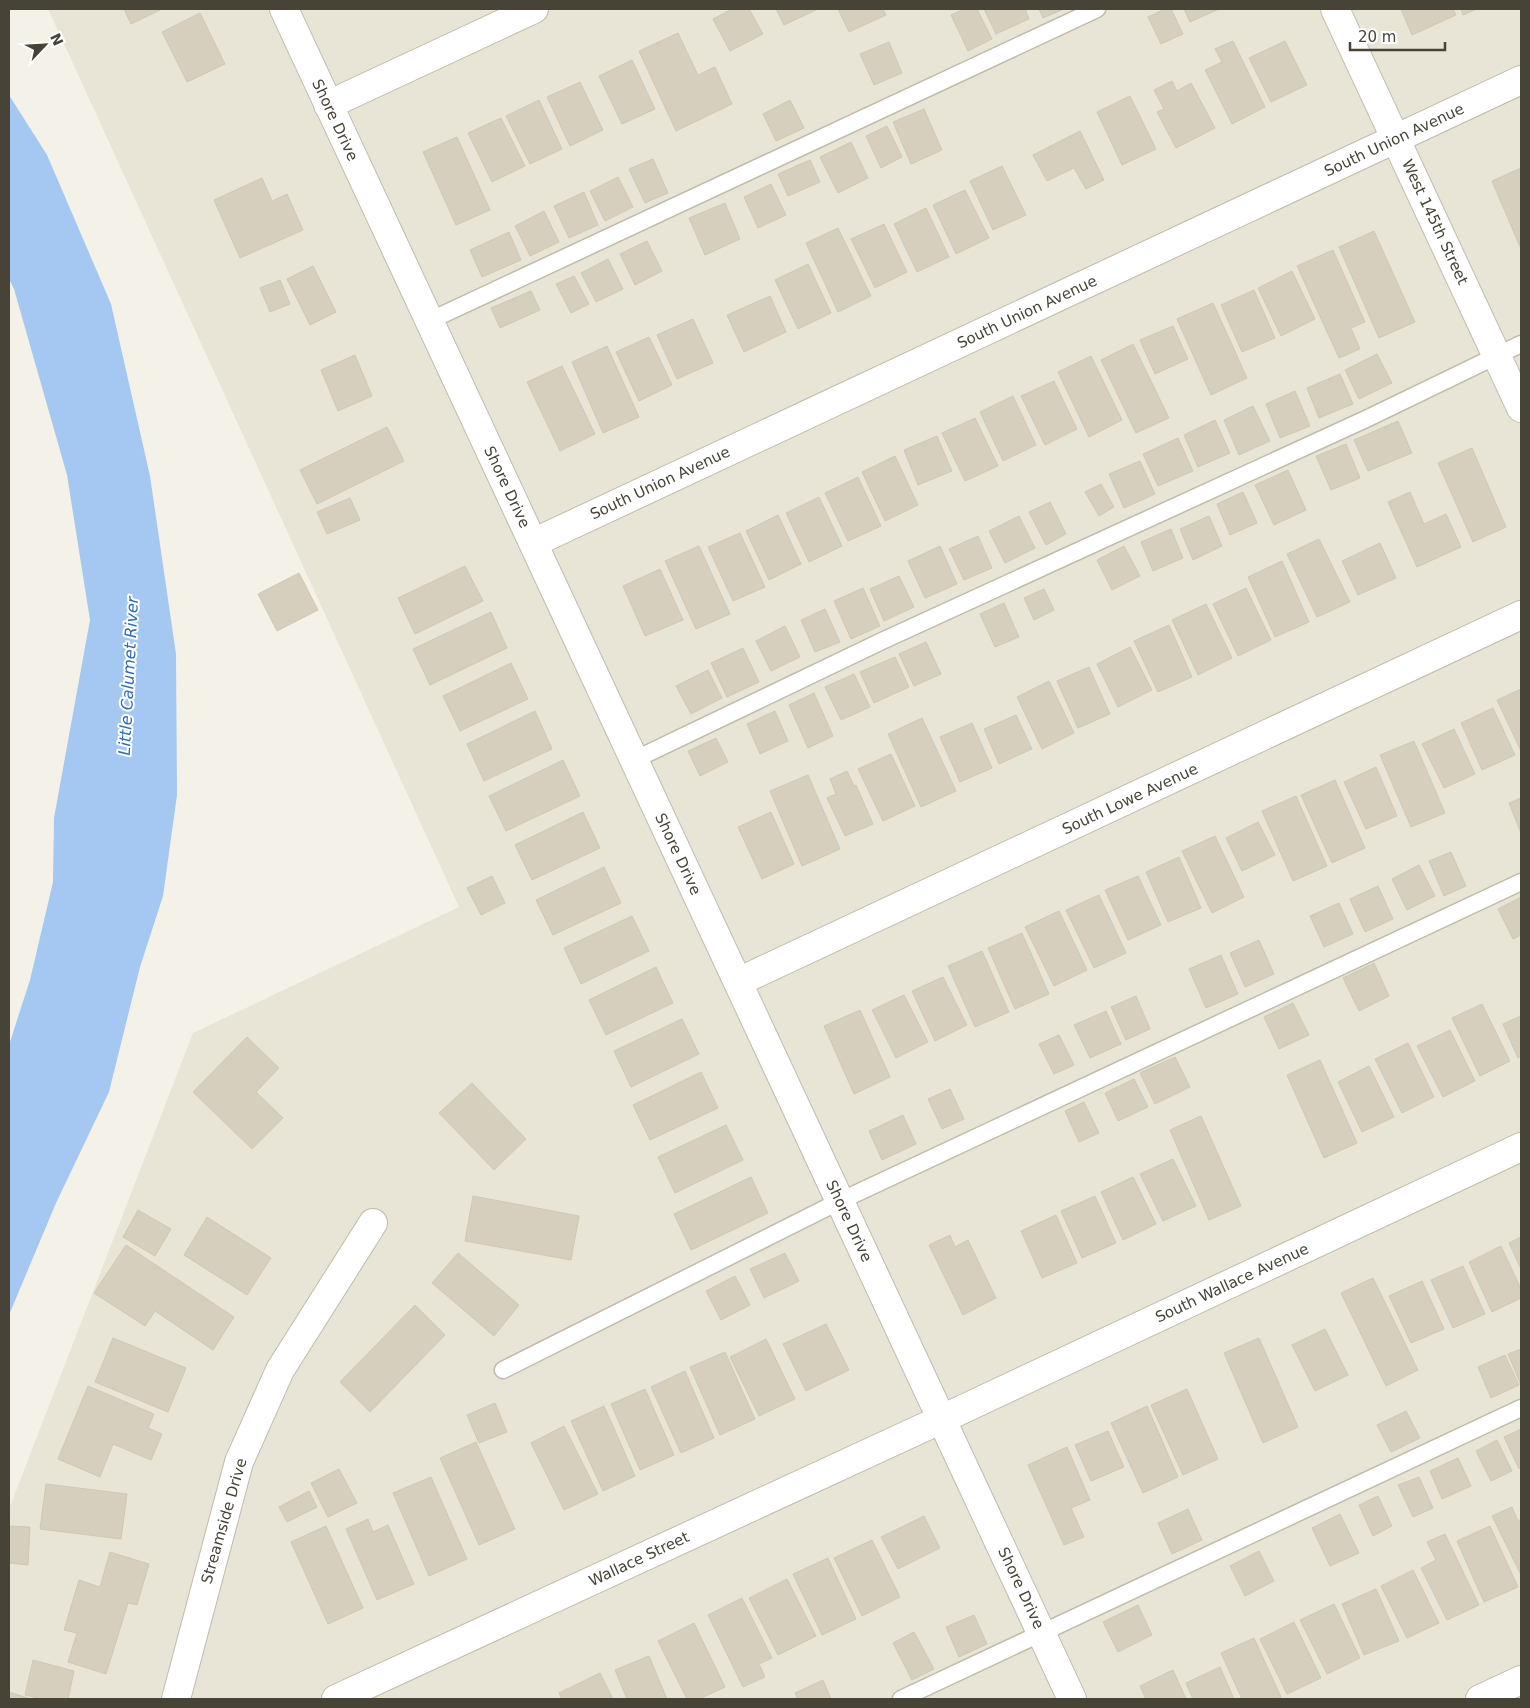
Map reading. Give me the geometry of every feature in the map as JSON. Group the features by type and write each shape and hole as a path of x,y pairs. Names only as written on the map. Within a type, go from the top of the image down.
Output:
{"street":[{"name":"Shore Drive","path":"284,9 1072,1699"},
{"path":"328,105 534,9"},
{"name":"West 145th Street","path":"1335,9 1521,408"},
{"name":"South Union Avenue","path":"533,543 1521,80"},
{"name":"South Lowe Avenue","path":"738,982 1521,615"},
{"name":"South Wallace Avenue","path":"942,1419 1521,1147"},
{"name":"Streamside Drive","path":"176,1699 239,1462 280,1370 373,1224"},
{"name":"Wallace Street","path":"336,1699 942,1419"},
{"path":"1480,1699 1521,1680"}],"lane":[{"path":"429,321 1097,9"},
{"path":"634,760 882,641 1366,419 1521,344"},
{"path":"503,1370 840,1200 1521,882"},
{"path":"901,1699 1521,1408"}],"shaded area":[{"path":"48,9 1521,9 1521,1699 9,1699 9,1509 193,1033 459,907"}],"water":[{"name":"Little Calumet River","path":"9,95 47,155 111,304 150,476 176,654 177,795 163,896 140,967 109,1092 56,1203 9,1315 9,1045 30,980 53,882 54,818 90,620 67,475 14,289 9,279"}],"building":[{"path":"124,9 162,9 131,24"},
{"path":"732,9 749,9 763,34 730,51 713,19"},
{"path":"776,9 818,9 784,25"},
{"path":"838,9 883,9 886,15 849,32"},
{"path":"964,9 977,9 992,39 968,51 951,15"},
{"path":"984,9 1025,9 1029,19 996,34"},
{"path":"1039,9 1064,9 1043,18"},
{"path":"1165,9 1171,9 1183,34 1161,44 1148,17"},
{"path":"1184,9 1219,9 1190,22"},
{"path":"1401,9 1453,9 1456,15 1412,35"},
{"path":"1461,9 1477,9 1463,15"},
{"path":"200,13 225,64 187,82 162,32"},
{"path":"678,33 698,75 715,67 732,104 676,131 639,51"},
{"path":"1233,41 1265,107 1232,124 1205,70 1222,62 1215,49"},
{"path":"1285,41 1307,85 1271,102 1249,58"},
{"path":"889,42 902,73 874,85 860,54"},
{"path":"632,60 655,109 622,124 599,76"},
{"path":"1172,81 1177,91 1191,83 1215,128 1176,148 1157,112 1164,109 1154,90"},
{"path":"580,82 603,130 570,146 547,97"},
{"path":"1130,96 1156,149 1122,165 1097,112"},
{"path":"539,100 562,149 530,164 506,116"},
{"path":"790,100 804,128 776,141 763,114"},
{"path":"924,109 942,150 911,164 893,122"},
{"path":"501,118 525,166 492,182 468,133"},
{"path":"887,126 902,157 881,168 866,136"},
{"path":"1080,131 1104,180 1086,189 1074,168 1047,181 1033,155"},
{"path":"457,137 490,210 456,225 423,152"},
{"path":"851,142 868,178 838,193 820,157"},
{"path":"653,159 668,193 645,203 629,169"},
{"path":"810,160 820,182 788,196 778,174"},
{"path":"1002,166 1026,215 993,230 970,181"},
{"path":"1521,168 1521,249 1492,181"},
{"path":"618,177 633,207 605,221 590,191"},
{"path":"262,178 272,201 287,194 303,230 240,258 214,200"},
{"path":"771,184 786,215 758,228 744,197"},
{"path":"965,190 989,238 956,254 933,205"},
{"path":"584,192 598,225 569,238 554,206"},
{"path":"725,203 740,239 705,255 689,218"},
{"path":"926,208 949,257 917,272 894,224"},
{"path":"544,211 559,242 530,256 515,226"},
{"path":"884,224 907,272 875,288 851,239"},
{"path":"838,228 871,296 838,312 806,243"},
{"path":"1374,231 1415,322 1379,338 1339,247"},
{"path":"509,232 521,260 482,277 470,250"},
{"path":"647,241 662,271 635,285 620,254"},
{"path":"1333,250 1365,322 1351,328 1360,349 1339,358 1297,266"},
{"path":"608,259 623,289 596,302 581,273"},
{"path":"808,264 831,313 798,329 775,280"},
{"path":"313,266 336,312 310,325 287,279"},
{"path":"1292,271 1315,319 1281,336 1258,288"},
{"path":"574,276 589,304 571,313 556,284"},
{"path":"280,280 290,304 270,312 260,288"},
{"path":"1254,290 1275,338 1242,352 1221,305"},
{"path":"531,291 540,310 500,328 491,308"},
{"path":"770,296 786,332 744,352 727,315"},
{"path":"1213,303 1247,378 1211,395 1177,319"},
{"path":"693,319 713,363 677,379 657,335"},
{"path":"1173,326 1188,359 1155,374 1140,340"},
{"path":"649,337 672,385 639,401 616,352"},
{"path":"1133,344 1169,418 1136,433 1101,360"},
{"path":"607,346 639,417 603,433 572,362"},
{"path":"1377,354 1392,383 1359,399 1345,370"},
{"path":"355,355 372,396 338,411 321,370"},
{"path":"1091,356 1122,420 1089,437 1058,372"},
{"path":"562,366 595,434 560,451 527,382"},
{"path":"1340,374 1353,404 1319,418 1307,388"},
{"path":"1054,381 1077,429 1045,445 1021,396"},
{"path":"1295,391 1310,426 1280,438 1266,404"},
{"path":"1013,396 1036,445 1003,461 980,412"},
{"path":"1253,406 1270,441 1239,455 1224,420"},
{"path":"975,418 998,466 965,481 942,433"},
{"path":"1215,420 1230,453 1198,467 1184,435"},
{"path":"1398,421 1412,453 1368,471 1354,440"},
{"path":"387,427 404,461 317,504 300,470"},
{"path":"937,436 952,471 918,485 904,450"},
{"path":"1178,438 1193,471 1158,486 1143,454"},
{"path":"1346,444 1360,478 1331,490 1316,456"},
{"path":"1472,448 1506,527 1473,542 1438,463"},
{"path":"895,456 918,505 885,521 862,472"},
{"path":"1140,461 1155,494 1124,508 1109,474"},
{"path":"1288,470 1306,510 1274,525 1255,485"},
{"path":"858,477 881,526 848,541 825,493"},
{"path":"1101,484 1114,507 1099,516 1085,492"},
{"path":"1243,492 1257,523 1230,535 1217,504"},
{"path":"1410,492 1424,524 1446,514 1461,547 1417,567 1388,502"},
{"path":"819,497 842,546 809,562 786,513"},
{"path":"350,498 360,520 327,534 317,512"},
{"path":"1050,502 1066,534 1046,545 1029,512"},
{"path":"778,515 801,564 769,580 746,531"},
{"path":"1019,516 1035,548 1005,563 989,531"},
{"path":"1209,516 1222,546 1193,560 1180,529"},
{"path":"1171,529 1183,558 1153,571 1141,542"},
{"path":"740,533 765,587 733,601 708,547"},
{"path":"978,536 992,568 964,580 949,549"},
{"path":"1319,539 1350,602 1317,617 1287,554"},
{"path":"1380,543 1396,578 1358,595 1342,561"},
{"path":"699,546 730,614 696,629 665,561"},
{"path":"940,546 957,584 925,598 908,561"},
{"path":"1124,546 1140,576 1112,590 1097,560"},
{"path":"1282,561 1309,622 1275,637 1248,577"},
{"path":"465,566 483,601 415,634 398,598"},
{"path":"660,569 683,620 645,636 623,586"},
{"path":"299,573 318,610 277,631 258,594"},
{"path":"899,576 914,607 884,621 870,589"},
{"path":"863,588 880,626 851,639 834,601"},
{"path":"1246,588 1271,640 1238,656 1213,604"},
{"path":"1044,589 1054,610 1034,620 1024,598"},
{"path":"1004,603 1019,637 995,647 980,614"},
{"path":"1206,604 1232,658 1198,675 1172,620"},
{"path":"825,609 840,642 815,652 801,620"},
{"path":"491,612 507,648 430,685 413,649"},
{"path":"1169,625 1192,677 1158,692 1134,641"},
{"path":"785,626 800,657 771,671 756,641"},
{"path":"926,642 941,674 914,686 899,654"},
{"path":"1130,647 1152,690 1118,707 1097,664"},
{"path":"743,648 759,682 727,697 711,663"},
{"path":"895,657 909,687 874,703 860,672"},
{"path":"511,663 528,699 460,731 443,696"},
{"path":"1089,667 1110,714 1078,728 1057,681"},
{"path":"708,670 722,698 691,714 676,686"},
{"path":"854,674 870,707 841,720 825,687"},
{"path":"1049,681 1074,733 1042,749 1017,697"},
{"path":"1521,689 1521,751 1497,700"},
{"path":"814,693 833,736 808,748 789,705"},
{"path":"1493,708 1515,755 1482,770 1461,723"},
{"path":"535,711 552,749 484,781 467,744"},
{"path":"775,711 788,741 760,754 747,724"},
{"path":"1016,715 1032,749 999,764 984,729"},
{"path":"922,718 956,791 921,807 888,734"},
{"path":"972,723 992,768 960,782 940,737"},
{"path":"1454,729 1475,774 1444,788 1422,744"},
{"path":"716,738 728,762 700,776 688,751"},
{"path":"1414,741 1445,813 1411,827 1380,755"},
{"path":"891,754 915,806 883,821 858,769"},
{"path":"563,760 580,796 506,831 489,796"},
{"path":"1376,767 1397,816 1366,829 1344,782"},
{"path":"847,771 854,786 856,785 873,824 845,836 827,798 836,794 830,779"},
{"path":"808,775 840,849 802,866 770,791"},
{"path":"1335,780 1365,848 1332,863 1301,795"},
{"path":"1296,796 1327,866 1293,881 1262,811"},
{"path":"1521,798 1521,833 1509,803"},
{"path":"583,812 600,848 532,880 515,845"},
{"path":"771,812 794,864 762,879 738,827"},
{"path":"1258,822 1275,855 1242,871 1226,838"},
{"path":"1215,836 1244,897 1212,913 1182,851"},
{"path":"1451,852 1466,886 1444,896 1429,861"},
{"path":"1179,857 1201,908 1168,922 1146,872"},
{"path":"1419,865 1435,896 1407,910 1392,879"},
{"path":"604,867 621,903 553,935 536,900"},
{"path":"492,876 505,903 481,915 467,888"},
{"path":"1138,876 1161,925 1128,940 1105,890"},
{"path":"1378,886 1393,919 1365,932 1350,899"},
{"path":"1099,895 1126,953 1094,968 1066,910"},
{"path":"1521,897 1521,935 1513,939 1498,909"},
{"path":"1339,903 1353,934 1324,947 1310,916"},
{"path":"1059,911 1087,970 1054,986 1025,927"},
{"path":"632,916 649,951 581,984 564,948"},
{"path":"1022,933 1049,994 1015,1009 988,948"},
{"path":"1259,940 1274,974 1245,987 1230,953"},
{"path":"982,951 1009,1012 975,1027 948,966"},
{"path":"1221,955 1238,994 1206,1008 1189,969"},
{"path":"1374,963 1389,996 1359,1011 1343,978"},
{"path":"656,967 673,1003 606,1035 589,1000"},
{"path":"943,977 967,1025 935,1041 912,991"},
{"path":"904,995 928,1042 896,1058 872,1010"},
{"path":"1136,996 1150,1029 1126,1040 1111,1007"},
{"path":"1293,1003 1309,1035 1279,1049 1264,1017"},
{"path":"1482,1004 1510,1061 1480,1076 1452,1018"},
{"path":"860,1010 890,1077 854,1094 824,1026"},
{"path":"1106,1011 1121,1044 1090,1058 1074,1025"},
{"path":"1521,1016 1521,1056 1518,1058 1503,1024"},
{"path":"682,1019 699,1054 631,1087 614,1051"},
{"path":"1450,1030 1475,1081 1443,1097 1417,1046"},
{"path":"1059,1035 1074,1065 1054,1074 1039,1044"},
{"path":"247,1037 279,1068 256,1092 283,1118 252,1149 193,1092"},
{"path":"1408,1043 1434,1097 1402,1113 1375,1059"},
{"path":"1175,1057 1190,1087 1155,1104 1140,1073"},
{"path":"1320,1060 1357,1143 1324,1158 1287,1075"},
{"path":"1369,1066 1394,1117 1362,1132 1338,1082"},
{"path":"701,1072 718,1108 650,1140 633,1105"},
{"path":"1134,1079 1148,1107 1118,1121 1105,1093"},
{"path":"472,1083 526,1139 494,1170 439,1113"},
{"path":"950,1089 964,1119 942,1129 928,1099"},
{"path":"1084,1102 1099,1133 1079,1142 1065,1111"},
{"path":"903,1115 916,1144 882,1160 869,1131"},
{"path":"1201,1116 1241,1206 1209,1220 1170,1130"},
{"path":"726,1125 743,1160 675,1193 658,1157"},
{"path":"1173,1159 1196,1206 1163,1221 1140,1174"},
{"path":"751,1177 768,1213 691,1250 674,1214"},
{"path":"1133,1177 1156,1224 1123,1240 1101,1192"},
{"path":"473,1196 579,1216 571,1260 465,1241"},
{"path":"1095,1196 1116,1243 1082,1258 1061,1211"},
{"path":"138,1210 171,1229 155,1256 123,1237"},
{"path":"1056,1215 1077,1263 1042,1278 1021,1231"},
{"path":"207,1217 271,1258 247,1295 184,1255"},
{"path":"950,1235 955,1247 968,1240 996,1298 963,1315 929,1245"},
{"path":"1521,1237 1521,1269 1509,1243"},
{"path":"126,1245 234,1317 213,1350 155,1311 145,1326 94,1293"},
{"path":"1501,1246 1521,1289 1521,1298 1492,1312 1469,1262"},
{"path":"458,1253 519,1305 494,1336 432,1283"},
{"path":"785,1253 799,1281 764,1298 750,1269"},
{"path":"1463,1266 1485,1314 1453,1328 1431,1280"},
{"path":"735,1276 750,1305 721,1320 706,1291"},
{"path":"1373,1278 1418,1370 1386,1386 1341,1293"},
{"path":"1422,1281 1444,1329 1411,1343 1389,1296"},
{"path":"415,1305 445,1335 370,1412 340,1382"},
{"path":"826,1324 849,1370 806,1391 783,1344"},
{"path":"1325,1329 1348,1375 1315,1391 1292,1345"},
{"path":"113,1338 186,1368 168,1412 95,1382"},
{"path":"1259,1338 1298,1427 1263,1443 1224,1353"},
{"path":"766,1339 795,1399 759,1416 730,1357"},
{"path":"1521,1349 1521,1385 1508,1354"},
{"path":"725,1352 755,1419 720,1435 690,1367"},
{"path":"1505,1355 1519,1385 1491,1398 1478,1367"},
{"path":"685,1371 714,1438 681,1453 651,1387"},
{"path":"88,1386 154,1414 148,1428 162,1434 151,1460 113,1444 100,1477 58,1459"},
{"path":"645,1389 674,1455 640,1470 611,1404"},
{"path":"1187,1389 1218,1459 1183,1475 1151,1405"},
{"path":"495,1403 507,1432 479,1443 467,1415"},
{"path":"604,1406 635,1476 603,1491 571,1421"},
{"path":"1147,1406 1178,1477 1143,1493 1111,1423"},
{"path":"1406,1411 1420,1438 1391,1452 1377,1425"},
{"path":"564,1426 598,1494 564,1510 531,1443"},
{"path":"1521,1429 1521,1467 1519,1469 1504,1437"},
{"path":"1108,1431 1124,1467 1091,1481 1075,1445"},
{"path":"1497,1440 1512,1471 1491,1481 1476,1451"},
{"path":"476,1442 515,1529 479,1545 440,1458"},
{"path":"1067,1447 1090,1500 1071,1508 1084,1537 1064,1545 1028,1465"},
{"path":"1458,1458 1471,1486 1442,1499 1430,1471"},
{"path":"339,1469 357,1503 328,1517 311,1483"},
{"path":"431,1477 467,1559 429,1576 393,1493"},
{"path":"1419,1477 1433,1508 1413,1517 1398,1485"},
{"path":"46,1484 127,1494 121,1539 40,1529"},
{"path":"309,1491 317,1507 287,1522 279,1507"},
{"path":"1378,1496 1392,1526 1373,1536 1359,1505"},
{"path":"1512,1507 1518,1521 1521,1519 1521,1575 1492,1516"},
{"path":"1188,1509 1202,1540 1172,1554 1158,1523"},
{"path":"1340,1514 1359,1553 1330,1566 1312,1528"},
{"path":"924,1516 940,1548 898,1569 881,1537"},
{"path":"368,1519 373,1532 388,1525 414,1584 377,1600 346,1529"},
{"path":"9,1526 30,1527 28,1565 9,1563"},
{"path":"326,1526 363,1608 328,1624 291,1542"},
{"path":"1490,1526 1518,1587 1484,1602 1457,1541"},
{"path":"1445,1534 1479,1605 1447,1620 1421,1568 1436,1560 1427,1542"},
{"path":"872,1540 900,1597 862,1616 834,1558"},
{"path":"1259,1551 1274,1581 1245,1596 1230,1566"},
{"path":"110,1552 149,1564 137,1605 128,1603 106,1674 68,1662 77,1633 64,1630 79,1580 100,1587"},
{"path":"828,1558 856,1619 822,1635 793,1574"},
{"path":"1413,1570 1439,1623 1407,1638 1381,1586"},
{"path":"787,1579 816,1636 778,1655 749,1598"},
{"path":"1376,1589 1399,1641 1364,1655 1342,1604"},
{"path":"742,1598 772,1658 759,1664 765,1677 743,1687 708,1615"},
{"path":"1334,1604 1360,1658 1327,1674 1300,1620"},
{"path":"1138,1605 1152,1635 1118,1652 1103,1622"},
{"path":"974,1615 987,1644 959,1657 946,1627"},
{"path":"1294,1622 1321,1678 1287,1694 1260,1639"},
{"path":"694,1623 725,1687 699,1699 687,1699 658,1641"},
{"path":"914,1632 934,1669 912,1680 893,1643"},
{"path":"1254,1638 1281,1697 1276,1699 1242,1699 1221,1653"},
{"path":"649,1656 667,1699 627,1699 615,1670"},
{"path":"33,1660 74,1671 68,1699 42,1699 25,1695"},
{"path":"1220,1667 1234,1699 1193,1699 1186,1683"},
{"path":"1173,1670 1186,1699 1146,1699 1140,1686"},
{"path":"600,1673 613,1699 562,1699 559,1693"},
{"path":"823,1680 831,1699 798,1699 795,1693"},
{"path":"9,1692 31,1699 9,1699"}]}
